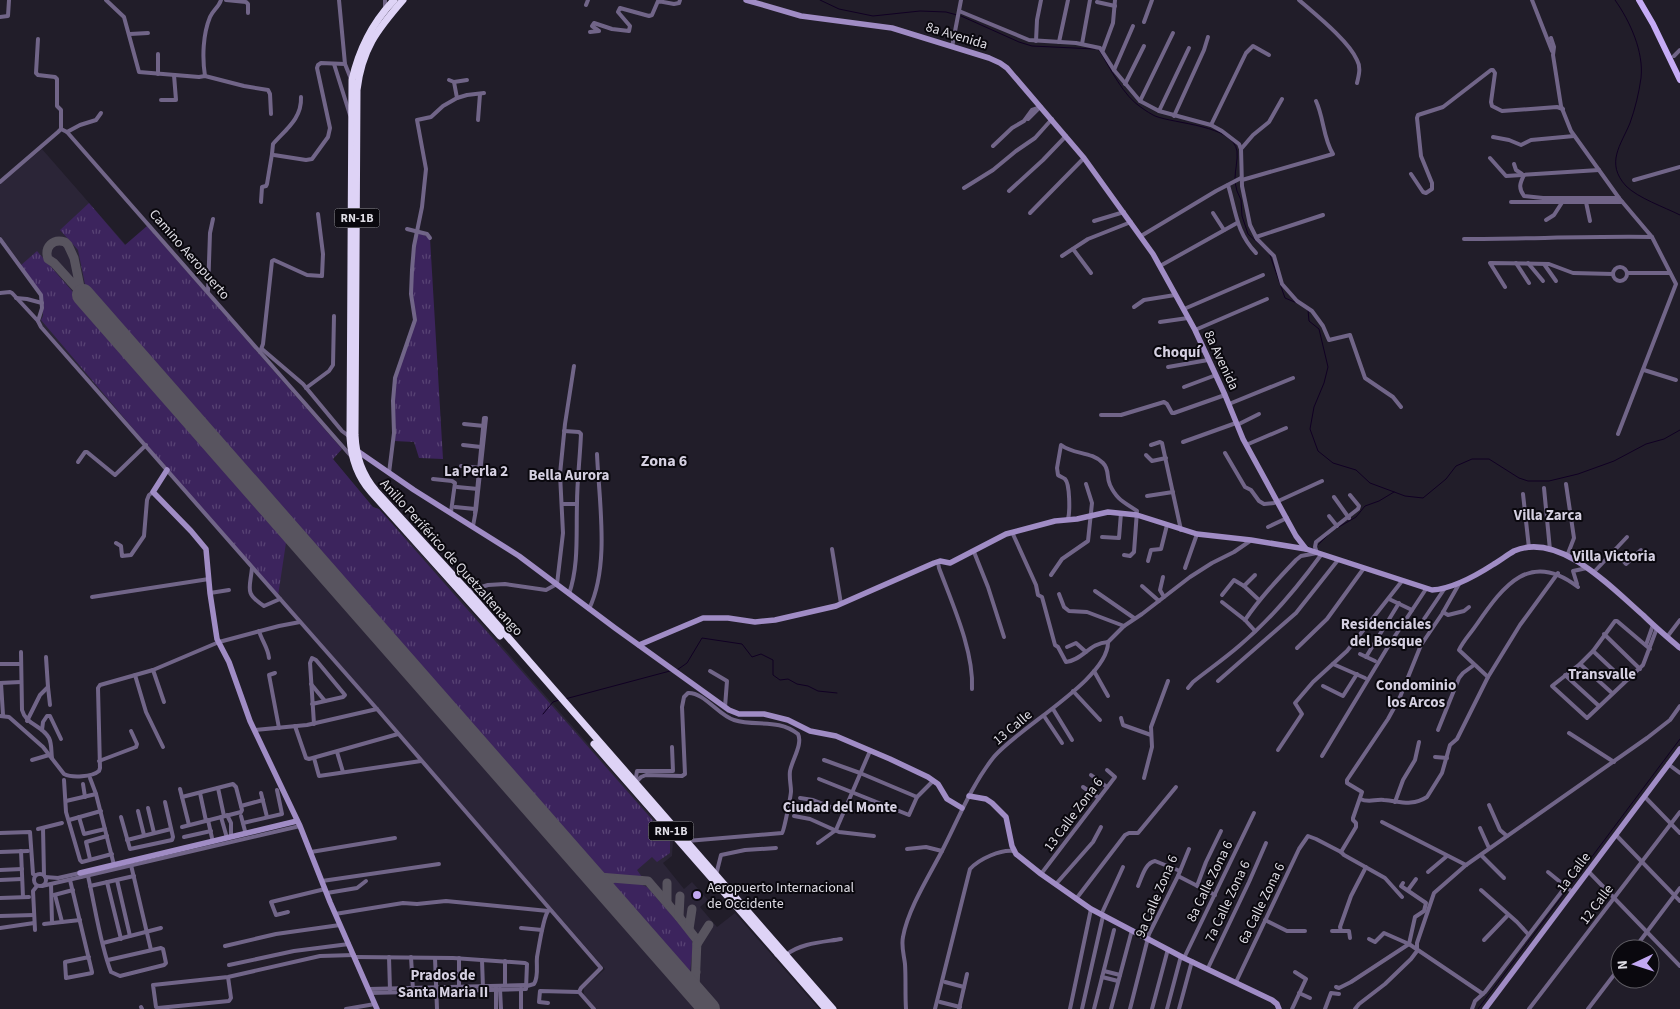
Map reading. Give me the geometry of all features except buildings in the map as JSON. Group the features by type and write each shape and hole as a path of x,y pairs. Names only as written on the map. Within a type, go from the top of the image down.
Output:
{"highway":[{"name":"Anillo Periférico de Quetzaltenango","path":"394,0 378,19 364,43 352,80 356,244 354,454 372,485 468,591 559,700 758,930 833,1009"},
{"name":"Anillo Periférico de Quetzaltenango","path":"403,0 379,28 369,44 359,72 354,120 350,437 357,471 366,486 716,875 826,1009"},
{"path":"352,199 354,204 354,239 356,244"},
{"path":"352,273 355,279 356,365"},
{"path":"350,390 354,454"},
{"path":"439,567 446,570 464,590 468,591"}],"main road":[{"path":"1639,0 1653,24 1680,80"},
{"path":"1644,0 1680,70"}],"street":[{"path":"0,17 8,16 9,0"},
{"path":"106,0 124,17 139,72 205,76 268,90 271,114"},
{"path":"205,76 205,35 210,17 218,8 221,0"},
{"path":"226,0 246,2 248,4 248,13"},
{"path":"339,0 346,64 352,80"},
{"path":"384,6 385,0"},
{"path":"586,5 588,0"},
{"path":"590,32 600,31 592,26 594,23 612,29 629,31 630,26 618,12 620,8 649,16 652,15 658,1 674,4 679,3 680,0"},
{"name":"8a Avenida","path":"746,0 801,16 881,26 989,58 1000,63 1041,106 1084,158 1141,236 1160,266 1195,330 1246,445 1296,536 1306,549"},
{"path":"952,47 961,0"},
{"path":"1036,41 1037,20 1041,0"},
{"path":"1059,42 1068,0"},
{"path":"1082,44 1090,0"},
{"path":"1103,50 1111,30 1115,0"},
{"path":"1144,22 1152,0"},
{"path":"1299,0 1325,22 1355,55 1360,67 1358,83"},
{"path":"1532,0 1554,54"},
{"path":"1096,2 1115,6"},
{"path":"959,12 1024,39 1082,44 1103,50 1114,70 1140,101 1159,111 1211,125 1230,137 1241,148"},
{"path":"1114,70 1134,26"},
{"path":"130,34 148,33"},
{"path":"1140,101 1173,33"},
{"path":"1174,116 1208,37"},
{"path":"1551,38 1563,109 1574,136 1621,200 1652,237 1670,273 1678,284 1618,434"},
{"path":"0,182 62,129 61,110 57,106 57,79 36,73 38,39"},
{"path":"1125,84 1144,46"},
{"path":"1211,125 1246,53 1253,46 1269,55"},
{"path":"1159,111 1189,48"},
{"path":"1674,56 1680,50"},
{"path":"158,54 158,74"},
{"path":"272,154 312,159 328,137 330,128 317,68 318,65 321,63 346,64"},
{"path":"334,64 354,120"},
{"path":"1411,174 1423,192 1426,193 1432,189 1432,183 1421,156 1418,115 1443,108 1490,70 1493,70 1495,73 1491,102 1492,106 1496,109 1502,111 1563,109"},
{"path":"161,100 176,100 174,75"},
{"path":"449,80 454,82 467,80"},
{"path":"454,82 457,98"},
{"path":"390,473 394,433 393,401 395,378 414,320 411,292 414,246 426,169 417,120 431,117 457,98 482,93 478,120"},
{"path":"261,202 262,187 268,184 272,144 288,130 298,114 301,97"},
{"path":"1282,99 1268,122 1252,135 1241,148 1240,180 1250,225 1256,237 1274,256 1282,284 1290,294 1312,311 1329,340 1350,335 1365,378 1393,397 1400,407"},
{"path":"1141,236 1229,184 1334,154 1326,141 1321,113 1316,101"},
{"path":"993,146 1016,126 1021,125 1041,106"},
{"path":"67,132 80,124 96,120 101,113"},
{"path":"964,188 993,170 1033,140 1052,119"},
{"name":"Camino Aeropuerto","path":"62,129 67,132 354,454"},
{"path":"1009,191 1066,136"},
{"path":"1493,138 1508,140 1521,145 1531,140 1574,136"},
{"path":"1030,213 1084,158"},
{"path":"1490,158 1506,176 1600,170"},
{"path":"1514,164 1516,170 1524,175"},
{"path":"1634,180 1680,167"},
{"path":"1524,175 1520,186 1520,191 1524,196 1621,200"},
{"path":"1229,184 1237,223 1248,245 1256,253"},
{"path":"1511,202 1621,200"},
{"path":"1546,220 1554,215 1563,201"},
{"path":"1586,202 1590,221"},
{"path":"1094,221 1124,212"},
{"path":"1213,213 1224,230"},
{"path":"318,214 324,254 322,276 308,275 274,260 272,261 261,350 306,388 350,437"},
{"path":"1256,237 1324,215"},
{"path":"208,291 210,233 213,219"},
{"path":"1062,256 1088,239 1131,222"},
{"path":"1160,266 1237,223"},
{"path":"407,229 427,234 430,238"},
{"path":"1464,239 1551,239 1581,236 1652,237"},
{"path":"0,239 41,295 42,303 38,321"},
{"path":"1073,249 1091,273"},
{"path":"1505,287 1490,263 1549,264 1573,274 1613,274"},
{"path":"1516,263 1530,283"},
{"path":"1528,263 1543,281"},
{"path":"1544,264 1556,281"},
{"path":"1613,274 1616,268 1620,266 1627,273"},
{"path":"1627,273 1670,273"},
{"path":"1613,274 1614,278 1620,281 1625,279 1627,273"},
{"path":"1184,310 1263,275"},
{"path":"0,293 10,292 38,321 601,968 579,992"},
{"path":"1134,306 1144,300 1176,294"},
{"path":"16,298 42,303"},
{"path":"1195,330 1268,299"},
{"path":"306,388 326,374 333,365 334,316"},
{"path":"1160,322 1188,318"},
{"path":"1171,356 1204,350"},
{"path":"1168,367 1208,360"},
{"path":"557,584 563,533 560,474 564,431 574,366"},
{"path":"1644,370 1676,380"},
{"path":"1184,387 1216,375"},
{"path":"1229,404 1293,378"},
{"path":"1101,415 1121,415 1164,402 1174,413 1225,395"},
{"path":"1183,442 1259,414"},
{"path":"464,424 484,426 473,526"},
{"path":"1246,445 1286,428"},
{"path":"564,431 579,432 581,434 576,504 577,538 569,594"},
{"path":"1151,445 1161,442 1181,530"},
{"path":"78,462 86,452 115,475 146,445"},
{"path":"463,445 482,447"},
{"path":"1068,519 1070,504 1067,482 1058,475 1057,470 1061,445 1069,450 1095,456 1108,470 1109,484 1121,501 1137,511 1134,552 1130,556 1124,555"},
{"path":"1225,452 1245,486 1264,504 1270,504 1322,481"},
{"path":"354,454 453,510 725,707 739,714 762,713 788,720 810,731 836,736 925,775 938,784 947,799 962,808"},
{"path":"589,609 596,595 600,557 601,511 597,454"},
{"path":"1146,454 1152,461 1166,458"},
{"path":"461,466 480,468"},
{"path":"116,543 121,546 122,556 131,555 145,532 147,500 167,470"},
{"path":"433,479 456,483 453,510"},
{"path":"1051,575 1062,560 1087,543 1092,501 1086,484"},
{"path":"1566,484 1574,538 1566,556"},
{"path":"458,487 478,489"},
{"path":"1544,488 1550,550"},
{"path":"153,492 205,547 208,554 210,594 215,631 219,642 229,662 242,701 299,824 335,914 376,1007 346,1009"},
{"path":"1147,496 1173,492"},
{"path":"1523,494 1529,548"},
{"path":"1319,554 1315,547 1316,542 1349,518 1359,508 1350,495"},
{"path":"1334,497 1349,518"},
{"path":"562,504 576,504"},
{"path":"453,510 475,511"},
{"path":"639,645 703,618 732,618 756,622 775,620 841,604 938,562 950,563 1012,532 1055,521 1091,516 1103,512 1137,515 1197,534 1306,549 1426,589 1436,590 1460,582 1512,552 1529,548 1550,550 1589,568 1680,648"},
{"path":"1102,537 1119,538 1121,513"},
{"path":"1329,516 1337,526"},
{"path":"1268,527 1287,518"},
{"path":"1148,561 1151,550 1161,549 1167,524"},
{"path":"1012,532 1036,585 1037,593 1042,598 1055,646 1058,647 1067,662 1086,652 1096,644 1108,642"},
{"path":"1185,568 1197,534"},
{"path":"1594,572 1627,537"},
{"name":"13 Calle","path":"906,1009 903,936 918,898 962,808 994,756 1020,733 1053,709 1094,671 1108,649 1108,642 1124,626 1190,577 1251,540"},
{"path":"832,549 841,604"},
{"path":"1614,551 1626,564 1641,550"},
{"path":"974,552 988,587 1004,637"},
{"path":"1245,620 1259,600 1296,560 1301,556 1319,554"},
{"path":"1188,688 1239,646 1270,617 1308,573 1319,554"},
{"path":"1218,681 1296,613 1338,560"},
{"path":"938,562 959,622 972,670 972,689"},
{"path":"252,568 250,592 252,597 264,606 280,599"},
{"path":"1297,648 1327,619 1364,568"},
{"path":"1488,677 1459,650 1485,611 1504,589 1520,576 1532,571 1558,573 1578,586 1573,571 1589,568"},
{"path":"1360,800 1369,802 1383,800 1412,802 1427,797 1439,778 1450,746 1457,739 1488,677 1520,625 1558,573"},
{"path":"1244,586 1254,575"},
{"path":"1163,577 1160,590 1164,597"},
{"path":"92,597 209,579"},
{"path":"1222,595 1233,580 1244,586 1259,600"},
{"path":"1278,750 1302,714 1295,703 1347,651 1402,581"},
{"path":"1402,897 1386,879 1341,852 1356,827 1356,823 1353,820 1362,791 1347,783 1347,780 1388,719 1400,697 1421,645 1444,612 1460,582"},
{"path":"468,591 505,584 546,590 557,584"},
{"path":"1142,586 1159,601"},
{"path":"1424,619 1445,587"},
{"path":"1322,756 1426,589"},
{"path":"210,594 230,590"},
{"path":"1095,592 1134,618"},
{"path":"1059,594 1064,607 1069,611 1087,612 1124,626"},
{"path":"1389,599 1412,610"},
{"path":"1222,602 1255,630"},
{"path":"1366,657 1399,604"},
{"path":"1444,612 1448,615 1469,607"},
{"path":"1650,649 1616,620 1593,651 1552,686 1585,718 1640,669 1650,649 1655,626"},
{"path":"1667,637 1680,620"},
{"path":"1388,621 1398,626"},
{"path":"21,682 1,683 2,715 14,721 38,742 64,774 68,776 94,775 99,772 98,688 100,685 153,670 219,642 300,622"},
{"path":"1646,645 1655,626"},
{"path":"259,632 268,650 269,658"},
{"path":"1604,634 1640,669"},
{"path":"1377,639 1386,643"},
{"path":"1067,647 1076,644 1086,652"},
{"path":"1593,651 1625,681"},
{"path":"21,652 22,710 24,718 42,730 50,740 50,757"},
{"path":"1360,654 1375,661"},
{"path":"46,657 50,705"},
{"path":"312,704 343,697 346,694 316,660 312,658 310,663 312,704 314,724"},
{"path":"0,664 20,664"},
{"path":"1334,664 1365,678"},
{"path":"1580,664 1612,694"},
{"path":"1438,730 1459,678 1474,666"},
{"path":"153,670 164,702"},
{"path":"710,671 727,681 725,707"},
{"path":"1094,671 1108,696"},
{"path":"275,673 268,675 279,728"},
{"path":"1323,686 1343,696 1357,674"},
{"path":"135,675 146,712 163,748"},
{"path":"1565,675 1599,706"},
{"path":"1144,778 1152,747 1151,727 1168,681"},
{"path":"311,684 325,701"},
{"path":"27,721 40,695 48,687"},
{"path":"1073,691 1100,720"},
{"path":"634,782 646,774 682,776 685,774 682,707 684,697 688,693 692,692 733,720 781,724 798,734 799,740 790,772 791,797 782,833 686,841"},
{"path":"1356,1009 1407,964 1417,951 1418,941 1434,893 1489,848 1667,723 1680,706"},
{"path":"255,730 314,724 376,709"},
{"path":"1053,709 1072,740"},
{"path":"42,730 43,722 47,716 50,716 61,740"},
{"path":"1044,716 1062,744"},
{"path":"1121,718 1123,725 1151,735"},
{"path":"295,726 306,758 309,759 398,734"},
{"path":"99,761 136,747 131,731"},
{"path":"1569,733 1614,762"},
{"path":"38,742 47,736"},
{"path":"1395,802 1403,780 1415,760 1420,742"},
{"path":"634,782 636,771 673,771 672,747"},
{"name":"1a Calle","path":"1485,1009 1680,749"},
{"path":"818,843 836,830 870,751"},
{"path":"337,752 343,772"},
{"path":"32,760 50,757"},
{"path":"1435,757 1447,758"},
{"path":"314,758 318,775 421,760"},
{"path":"824,760 917,797"},
{"path":"1668,764 1680,773"},
{"name":"13 Calle Zona 6","path":"1041,874 1115,776 1107,770"},
{"path":"1091,775 1107,787"},
{"path":"90,778 101,811 114,865"},
{"path":"818,779 909,815 917,797 933,781"},
{"path":"64,780 66,812 80,860 82,862 112,854"},
{"path":"83,784 85,796"},
{"path":"182,797 236,785 241,806 241,812 182,826"},
{"path":"1084,787 1099,798"},
{"path":"1076,899 1125,835 1128,833 1138,833 1176,787"},
{"path":"218,788 229,838"},
{"path":"180,789 189,824"},
{"path":"243,823 283,813 277,790"},
{"path":"200,793 212,838"},
{"path":"261,793 267,817"},
{"path":"66,801 96,794"},
{"path":"969,796 988,799 1004,815 1014,851 1041,874 1076,899 1102,915 1183,957 1272,1000 1279,1009"},
{"path":"1645,797 1680,834"},
{"path":"800,798 813,800 844,812"},
{"path":"241,806 263,800"},
{"path":"121,817 130,850 172,839 172,829 165,802"},
{"path":"1489,805 1500,830 1507,836"},
{"path":"148,808 154,833"},
{"path":"69,820 101,811"},
{"path":"138,811 144,835"},
{"name":"12 Calle","path":"1529,1009 1680,812"},
{"name":"8a Calle Zona 6","path":"1167,1009 1183,957 1254,814"},
{"path":"224,816 231,823 229,838"},
{"path":"241,816 245,831"},
{"path":"794,816 810,819 840,833 874,836"},
{"path":"79,817 84,834 105,829"},
{"path":"1382,822 1466,865"},
{"path":"38,829 62,824"},
{"path":"35,930 33,889 37,886 70,880 81,875 88,876 114,865 131,863 229,838 299,824"},
{"path":"0,870 58,878 81,875 299,824"},
{"path":"1056,884 1093,842 1101,827"},
{"path":"42,886 46,881 44,876 43,828"},
{"path":"1480,828 1489,848"},
{"path":"127,840 172,829"},
{"path":"184,837 211,831"},
{"path":"1197,886 1221,831"},
{"path":"0,833 30,832 33,881 37,886"},
{"path":"1616,835 1680,901"},
{"path":"90,859 86,842 107,836"},
{"name":"6a Calle Zona 6","path":"1236,982 1299,849 1309,836 1341,852"},
{"path":"311,852 395,838"},
{"name":"7a Calle Zona 6","path":"1208,968 1250,882 1266,843"},
{"path":"907,849 926,847 942,851"},
{"path":"716,875 721,855 745,850 776,848"},
{"name":"9a Calle Zona 6","path":"1130,1009 1149,934 1189,850"},
{"path":"21,851 23,897"},
{"path":"0,852 28,851"},
{"path":"935,1009 970,869 977,863 1003,851 1014,851"},
{"path":"1481,855 1504,878"},
{"path":"1428,872 1447,856"},
{"path":"1138,886 1147,866 1152,861 1155,861 1215,895"},
{"path":"131,863 151,950"},
{"path":"322,881 439,864"},
{"path":"1341,931 1341,924 1351,896 1366,867"},
{"path":"109,868 114,910 121,939"},
{"path":"1082,1009 1102,915 1123,868"},
{"path":"1588,871 1680,965"},
{"path":"1472,1009 1475,1001 1483,994 1544,913 1568,888 1548,872"},
{"path":"0,880 22,874"},
{"path":"88,876 108,960 112,973 120,976 166,964 162,948 108,960"},
{"path":"90,886 134,876"},
{"path":"1408,890 1416,879"},
{"path":"70,880 92,974 66,978 66,961 88,957"},
{"path":"112,881 124,908 130,936"},
{"path":"288,912 276,915 271,902 326,891 357,888 366,881"},
{"path":"51,884 62,922"},
{"path":"1336,986 1339,988 1351,982 1409,944 1416,917 1424,911 1426,903 1401,886 1403,884"},
{"path":"1642,939 1680,888"},
{"path":"53,895 73,890"},
{"path":"1480,890 1528,934"},
{"path":"52,923 53,895"},
{"path":"0,898 29,897"},
{"path":"335,914 403,903 417,904 446,901 550,910"},
{"path":"114,910 124,908"},
{"path":"1070,1009 1091,909"},
{"path":"370,991 483,988 534,984 537,979 537,956 544,920 550,910"},
{"path":"1484,940 1508,914"},
{"path":"0,916 34,915"},
{"path":"44,924 80,920"},
{"path":"1265,920 1287,931 1304,931"},
{"path":"0,928 34,924"},
{"path":"225,946 276,934 340,924"},
{"path":"104,943 161,928"},
{"path":"521,928 542,930"},
{"path":"1094,1009 1114,930"},
{"path":"1111,1009 1132,930"},
{"path":"1332,931 1350,932 1350,938"},
{"path":"1369,939 1375,942 1384,933 1409,944 1483,994"},
{"path":"782,954 806,946 841,939"},
{"path":"230,965 294,951 349,944"},
{"path":"1152,1009 1168,949"},
{"path":"228,977 231,998 229,1001 156,1007 153,985 228,977 320,956 459,958 526,963 527,986"},
{"path":"389,957 390,991"},
{"path":"411,958 413,990"},
{"path":"436,958 436,1009"},
{"path":"459,958 459,988"},
{"path":"482,960 483,988"},
{"path":"496,1009 505,961"},
{"path":"1179,1009 1192,961"},
{"path":"1104,971 1120,975"},
{"path":"1292,1009 1306,979 1295,972"},
{"path":"940,1002 959,1008 967,974"},
{"path":"1102,977 1118,981"},
{"path":"1588,1009 1610,980"},
{"path":"945,982 964,987"},
{"path":"500,987 521,990 527,986"},
{"path":"500,987 500,1009"},
{"path":"521,990 521,1009"},
{"path":"548,1003 539,1002 540,991 579,992 594,1009"},
{"path":"1299,993 1310,998"},
{"path":"1325,1009 1330,993 1339,994"}],"shaded area":[{"name":"Aeropuerto Internacional de Occidente","path":"42,149 125,244 342,449 333,459 373,507 379,509 415,547 673,841 672,856 663,863 684,889 692,882 708,900 700,907 717,927 735,913 819,1009 596,1009 584,995 584,988 605,969 41,324 40,316 44,299 42,292 0,236 0,184"}],"green space":[{"path":"89,203 125,245 147,226 342,449 333,459 373,507 379,509 670,840 670,853 657,862 652,857 637,870 642,877 604,875 599,874 593,869 86,289 78,250 60,230"},
{"path":"417,232 430,238 443,459 419,458 414,442 394,441 394,388 402,355 415,320 411,292"},
{"path":"37,251 287,536 278,596 41,320 43,316 43,297 20,266"},
{"path":"616,882 640,884 647,887 691,937 693,946 690,972 684,972 612,890 612,884"}],"waterway":[{"path":"820,0 839,9 873,16 920,11 946,12 957,15"},
{"path":"1615,0 1626,17 1635,37 1641,68 1641,78 1635,107 1619,147 1616,170 1620,178 1631,190 1680,215"},
{"path":"961,16 1032,46 1095,49"},
{"path":"1099,50 1129,97 1145,110 1164,119 1215,131 1233,142 1237,151 1235,178"},
{"path":"1235,182 1248,234 1268,252"},
{"path":"1270,255 1285,298 1297,303"},
{"path":"1308,310 1309,321 1319,329 1328,367 1324,383 1314,407 1310,429 1318,451 1333,463 1356,470 1370,483 1405,496 1423,498 1446,479 1456,466 1472,459 1489,459 1519,478 1528,481 1549,481 1578,474 1614,461 1646,444 1664,439 1680,430"},
{"path":"1337,528 1356,517 1365,506 1379,501 1394,492"},
{"path":"1318,545 1328,535"},
{"path":"677,670 687,663 702,638 742,644 752,657 761,654 773,660 773,675 780,680 788,679 818,691 837,693"},
{"path":"565,699 670,671"},
{"path":"543,714 553,702 559,700"},
{"path":"1478,1009 1680,739"}],"taxiway":[{"path":"81,292 74,258 68,245 61,241 53,242 48,247 48,259 54,263 83,295"},
{"path":"583,865 591,873 599,877 648,881 697,940 695,988 699,997"},
{"path":"610,895 606,884 607,881 612,879"},
{"path":"667,883 667,902"},
{"path":"679,917 680,896"},
{"path":"689,929 692,909"},
{"path":"697,944 709,925"},
{"path":"679,974 687,978 694,977 696,972"}],"runway":[{"path":"83,295 709,1009"}],"place":[{"name":"Aeropuerto Internacional de Occidente","path":"697,895"}],"district":[{"name":"Choquí","path":"1177,352"},
{"name":"Zona 6","path":"664,460"},
{"name":"La Perla 2","path":"476,471"},
{"name":"Bella Aurora","path":"569,475"},
{"name":"Villa Zarca","path":"1548,515"},
{"name":"Villa Victoria","path":"1614,556"},
{"name":"Residenciales del Bosque","path":"1386,632"},
{"name":"Transvalle","path":"1602,674"},
{"name":"Condominio los Arcos","path":"1416,694"},
{"name":"Ciudad del Monte","path":"840,807"},
{"name":"Prados de Santa Maria II","path":"443,984"}]}
